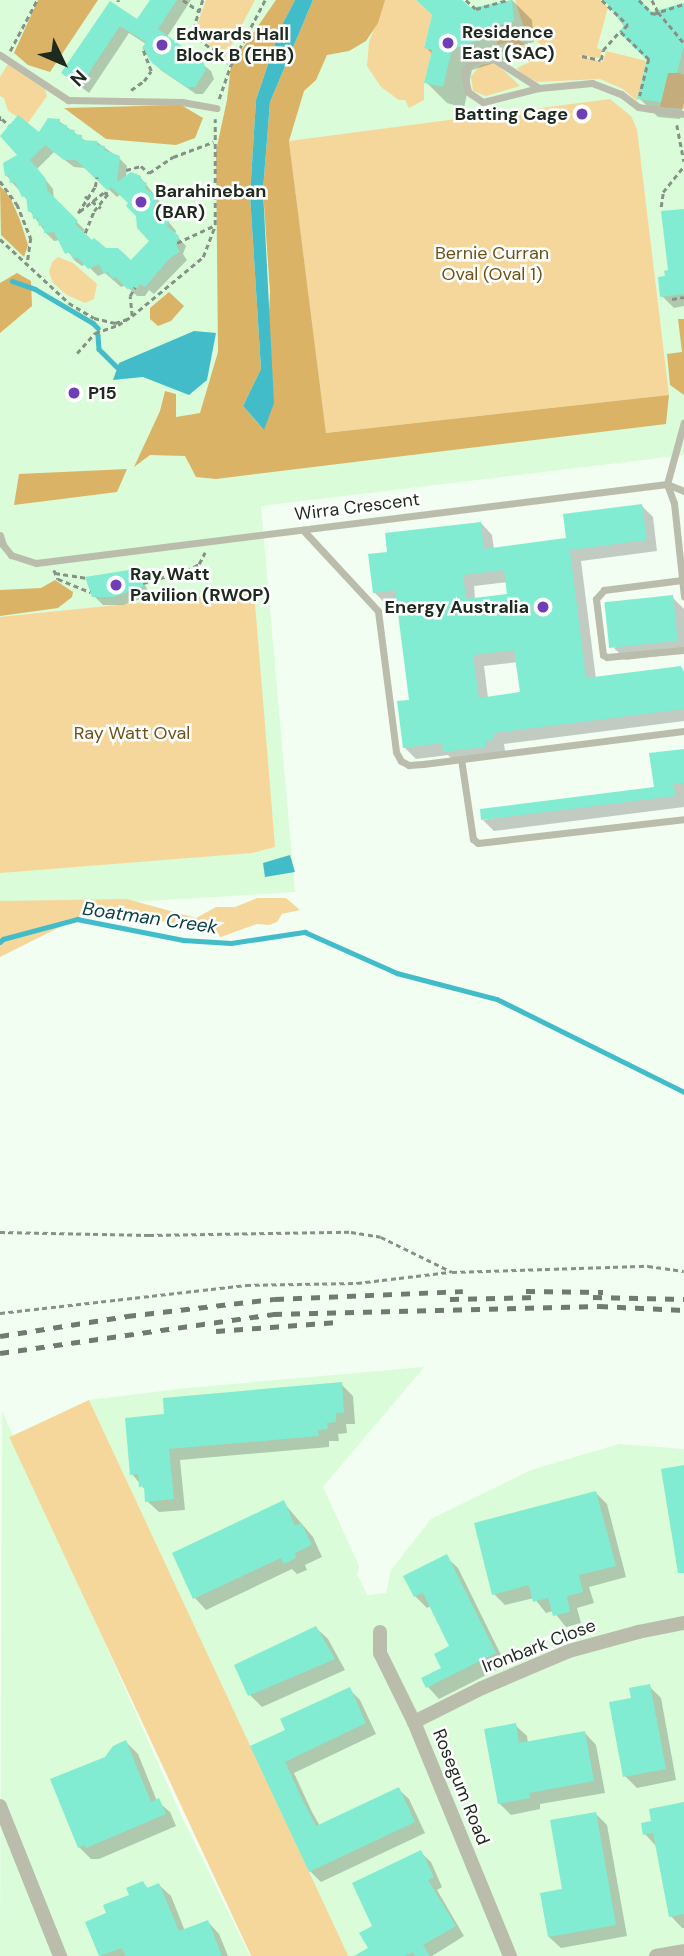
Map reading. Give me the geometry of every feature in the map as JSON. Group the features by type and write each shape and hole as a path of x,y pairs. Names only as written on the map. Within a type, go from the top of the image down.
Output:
{"street":[{"name":"Ironbark Close","path":"414,1722 482,1688 569,1651 638,1632 684,1623"},
{"name":"Rosegum Road","path":"380,1632 380,1653 414,1722 510,1956"},
{"path":"0,1806 60,1956"},
{"path":"656,1956 684,1951"}],"lane":[{"path":"539,88 489,56 470,63 464,74 468,92 483,102 539,88 592,83 621,94 638,107 680,114"},
{"path":"3,57 68,100 182,102 216,108"},
{"path":"684,422 667,484 674,503 684,596"},
{"path":"667,484 684,491"},
{"name":"Wirra Crescent","path":"0,535 3,545 21,561 51,562 667,484"},
{"path":"303,530 378,611 396,752 401,761 409,765 684,731"},
{"path":"682,580 604,590 596,599 603,655 613,658 684,650"},
{"path":"461,759 473,839 478,843 684,819"}],"path":[{"path":"3,57 37,0"},
{"path":"183,0 199,11"},
{"path":"203,0 192,33 231,65"},
{"path":"77,353 95,333 132,317 204,257 215,225 213,142 216,108 231,65 265,0"},
{"path":"466,0 476,9 507,0"},
{"path":"602,0 628,25 621,32 649,59 638,107"},
{"path":"639,0 653,14 684,4"},
{"path":"652,0 658,12 684,43"},
{"path":"582,56 601,60 603,50 618,32"},
{"path":"130,90 144,81 151,71 143,50"},
{"path":"680,114 678,141 684,161"},
{"path":"0,124 1,117"},
{"path":"1,117 9,125"},
{"path":"127,170 141,166 149,173 173,157 213,142"},
{"path":"661,207 663,192 684,166"},
{"path":"85,233 108,193 78,213 97,177"},
{"path":"0,181 17,204 31,238 27,265"},
{"path":"87,197 99,207"},
{"path":"177,243 215,225"},
{"path":"0,239 69,303 94,318 115,323 132,317"},
{"path":"132,317 130,296 135,287"},
{"path":"672,299 684,297"},
{"path":"143,583 200,564 206,542"},
{"path":"51,562 58,579 91,592"},
{"path":"55,573 86,578"},
{"path":"0,1232 149,1235 351,1232 381,1237 452,1272"},
{"path":"0,1313 246,1285 358,1283 452,1272 648,1266 684,1271"}],"shaded area":[{"path":"0,0 684,0 684,455 261,506 295,892 0,910"},
{"path":"38,0 98,0 50,72 28,65 14,53"},
{"path":"276,0 295,0 280,29 256,100 250,195 261,369 243,406 263,429 270,292 263,190 270,102 313,0 385,0 378,23 366,41 349,51 327,55 316,80 304,91 289,141 326,433 669,395 666,424 216,479 196,477 185,456 150,455 134,467 160,411 165,391 176,394 176,417 200,413 218,352 216,151 231,65"},
{"path":"181,105 203,118 195,138 176,145 106,139 64,108"},
{"path":"0,186 10,197 20,220 28,245 24,257 1,235"},
{"path":"17,273 31,281 32,306 0,333 0,283"},
{"path":"169,292 184,306 171,321 158,326 150,319 150,308"},
{"path":"678,319 684,319 684,395 670,385 667,354 682,352"},
{"path":"127,469 117,492 14,505 19,474"},
{"path":"55,580 73,592 72,597 58,608 0,616 0,590 41,588"},
{"path":"424,1367 323,1487 359,1566 357,1574 367,1595 386,1593 391,1570 431,1519 531,1470 619,1444 684,1449 684,1956 347,1956 89,1400 187,1388"},
{"path":"2,1411 181,1815 250,1956 0,1956"}],"green space":[{"path":"206,0 255,0 224,59 195,31"},
{"path":"385,0 416,0 432,15 424,47 432,50 424,83 424,100 409,108 405,100 399,100 381,87 367,66 369,42"},
{"path":"515,0 600,0 608,7 597,48 602,50 600,58 576,55 603,62 606,51 647,61 637,101 623,89 600,79 537,82 521,73 517,68 530,62 509,42 498,45 494,33 507,30 542,59 549,50 526,34"},
{"path":"492,63 499,66 520,86 486,96 473,91 471,77 481,65"},
{"path":"8,64 45,89 47,96 28,123 8,111 4,98 0,96 0,77"},
{"path":"669,69 684,75 684,109 660,107"},
{"name":"Bernie Curran Oval (Oval 1)","path":"610,99 631,116 637,129 669,395 326,433 289,141"},
{"path":"58,257 73,263 97,284 94,299 85,303 67,295 53,283 49,272 52,262"},
{"name":"Ray Watt Oval","path":"254,591 275,847 252,853 0,873 0,617"},
{"path":"257,898 286,898 300,910 282,914 277,922 269,925 257,924 221,937 168,922 124,915 82,916 0,957 0,901 127,899 196,918 216,907 235,907"},
{"path":"89,1400 348,1956 251,1956 9,1437"}],"water":[{"path":"295,0 313,0 270,102 263,190 274,403 264,430 243,406 261,369 250,195 256,100 280,29"},
{"path":"194,331 216,333 207,380 189,395 143,377 113,380 119,363"},
{"path":"290,855 295,872 265,877 263,863"}],"building":[{"name":"Edwards Hall Block B (EHB)","path":"150,0 177,0 158,29 203,61 206,70 195,87 186,87 152,63 142,48 146,42 120,26 80,86 61,73 110,1 137,19"},
{"name":"Residence East (SAC)","path":"416,0 462,0 471,8 512,0 514,21 485,29 486,38 452,49 443,87 424,83 432,50 424,48 432,15"},
{"path":"604,0 640,0 652,12 684,3 684,45 677,73 668,73 661,102 637,99 647,60 619,32 624,26"},
{"name":"Barahineban (BAR)","path":"18,115 39,132 48,118 60,119 60,124 75,130 74,134 82,135 82,140 97,141 97,145 105,146 104,150 120,156 117,182 131,172 141,176 140,180 147,183 145,188 158,198 153,209 164,214 162,218 169,221 167,226 179,236 176,245 180,252 170,258 145,287 140,284 137,288 127,289 116,277 112,279 108,272 104,274 99,264 88,269 77,257 73,259 70,252 65,254 54,232 44,233 44,226 39,226 38,218 33,219 32,211 28,212 26,196 22,197 15,182 10,183 9,175 5,176 3,163 17,155 0,136","holes":["45,145 64,160 76,160 108,191 111,187 128,203 126,206 136,216 137,228 149,241 131,260 118,248 106,248 94,238 92,240 75,224 78,221 47,190 46,179 30,160"]},
{"path":"684,209 684,294 660,297 658,277 665,276 664,271 668,270 661,211"},
{"path":"642,504 647,540 570,550 586,678 681,666 684,672 684,709 494,733 494,740 485,741 486,747 443,752 442,743 403,748 397,701 409,700 395,590 373,593 368,554 387,552 385,533 481,522 484,549 566,538 563,514","holes":["504,570 507,594 466,599 463,575","514,650 520,692 479,698 473,655"]},
{"name":"Ray Watt Pavilion (RWOP)","path":"135,569 145,586 114,597 92,597 85,577"},
{"path":"673,595 678,641 609,648 604,602"},
{"path":"684,749 684,783 674,784 675,796 481,820 480,809 654,787 649,753"},
{"path":"342,1382 344,1413 336,1413 336,1422 327,1423 328,1429 318,1430 319,1436 169,1449 174,1499 145,1502 144,1486 139,1487 138,1474 130,1475 125,1418 164,1414 163,1398"},
{"path":"684,1465 684,1573 678,1573 661,1469"},
{"path":"596,1491 616,1566 579,1575 583,1592 567,1596 570,1612 553,1616 548,1598 533,1602 529,1585 492,1595 474,1523"},
{"path":"284,1500 295,1526 301,1523 312,1545 295,1553 296,1558 284,1564 281,1558 193,1599 172,1553"},
{"path":"447,1554 496,1653 426,1688 421,1678 441,1668 434,1654 449,1646 423,1593 414,1597 403,1576"},
{"path":"316,1626 335,1659 248,1696 234,1665"},
{"path":"650,1684 666,1769 623,1777 609,1702 631,1698 629,1688"},
{"path":"350,1687 366,1723 285,1762 302,1799 316,1826 399,1787 415,1822 309,1872 250,1746 285,1730 280,1719"},
{"path":"516,1723 519,1743 585,1731 594,1781 529,1793 530,1798 498,1804 484,1729"},
{"path":"126,1740 151,1802 159,1798 166,1814 86,1848 85,1845 78,1848 50,1779 105,1757 113,1746"},
{"path":"684,1802 684,1914 669,1917 653,1833 643,1835 641,1823 651,1821 649,1809"},
{"path":"596,1812 616,1925 548,1937 540,1893 562,1889 550,1820"},
{"path":"421,1850 434,1877 428,1880 456,1926 423,1945 430,1956 415,1956 413,1952 405,1956 354,1956 368,1948 359,1933 372,1926 352,1883"},
{"path":"143,1881 147,1888 159,1883 179,1931 208,1920 222,1956 126,1956 122,1948 99,1956 85,1922 106,1913 103,1905 129,1895 126,1888"}],"waterway":[{"path":"12,281 35,289 98,328"},
{"path":"98,335 99,349 117,367"},
{"name":"Boatman Creek","path":"0,942 77,919 183,940 231,943 305,932 397,973 497,999 684,1092"}],"railway":[{"path":"0,1336 127,1316 275,1299 463,1291"},
{"path":"526,1291 603,1292"},
{"path":"450,1299 537,1297"},
{"path":"593,1297 684,1299"},
{"path":"0,1353 273,1314 599,1306 684,1310"},
{"path":"216,1331 338,1322"}],"place":[{"name":"Residence East (SAC)","path":"448,43"},
{"name":"Edwards Hall Block B (EHB)","path":"162,45"},
{"name":"Batting Cage","path":"582,114"},
{"name":"Barahineban (BAR)","path":"141,202"},
{"name":"P15","path":"74,393"},
{"name":"Ray Watt Pavilion (RWOP)","path":"116,585"},
{"name":"Energy Australia","path":"543,607"}]}
